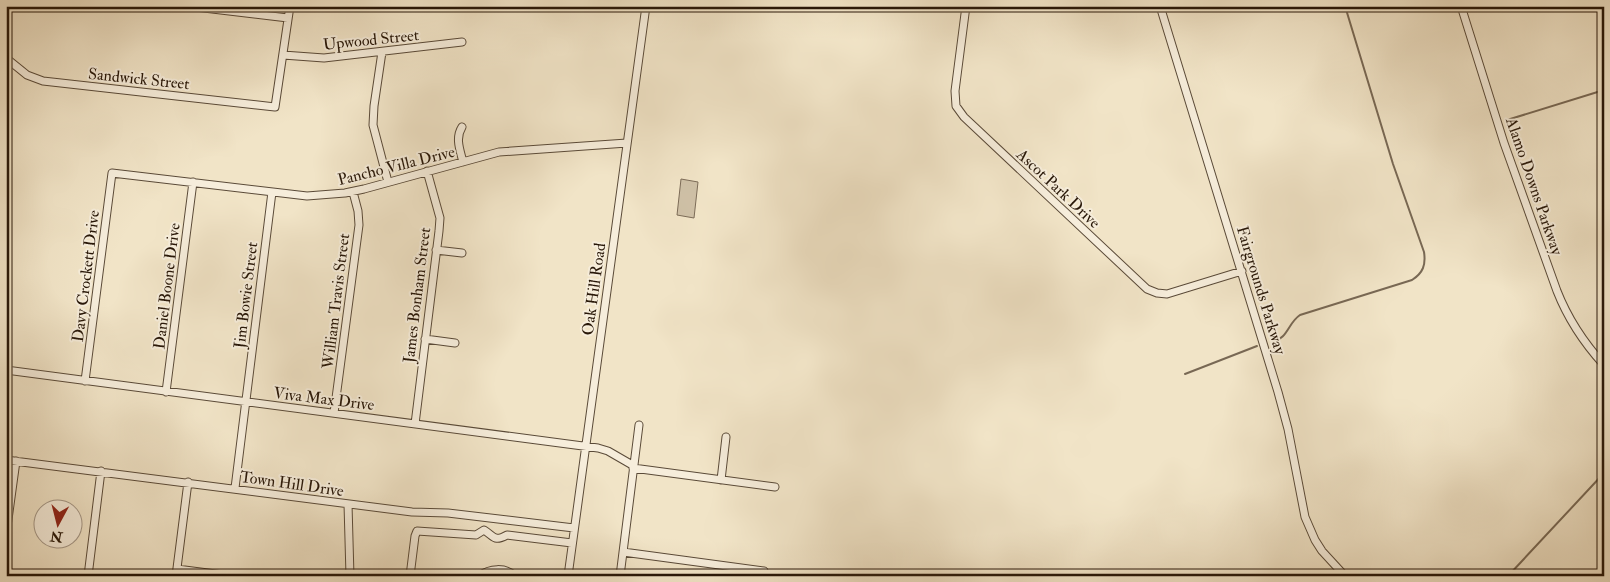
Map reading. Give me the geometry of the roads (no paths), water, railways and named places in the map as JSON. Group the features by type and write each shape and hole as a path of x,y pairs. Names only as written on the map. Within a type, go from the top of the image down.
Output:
{"street":[{"path":"187,6 288,18"},
{"path":"283,55 290,6"},
{"name":"Oak Hill Road","path":"568,576 646,6"},
{"name":"Ascot Park Drive","path":"966,6 955,91 956,106 964,117 1147,289 1156,293 1167,294 1242,271"},
{"name":"Fairgrounds Parkway","path":"1160,6 1278,392 1288,428 1306,517 1315,540 1322,551 1345,576"},
{"name":"Alamo Downs Parkway","path":"1461,6 1504,143 1557,291 1574,326 1604,365"},
{"name":"Upwood Street","path":"283,55 319,58 462,42"},
{"path":"382,52 374,106 374,125 388,182"},
{"name":"Sandwick Street","path":"6,58 27,74 43,81 275,107 283,55"},
{"path":"462,126 458,141 463,162"},
{"name":"Pancho Villa Drive","path":"112,173 307,196 327,195 353,192 506,151 627,143"},
{"name":"James Bonham Street","path":"414,424 440,218 427,171"},
{"name":"Davy Crockett Drive","path":"85,381 112,173"},
{"name":"Daniel Boone Drive","path":"166,392 193,182"},
{"name":"Jim Bowie Street","path":"235,488 272,192"},
{"name":"William Travis Street","path":"334,414 359,225 358,211 353,192"},
{"path":"436,250 462,253"},
{"path":"425,340 455,343"},
{"name":"Viva Max Drive","path":"6,370 585,446 608,451 634,467 775,487"},
{"path":"620,576 639,425"},
{"path":"721,480 726,437"},
{"name":"Town Hill Drive","path":"6,460 412,512 448,513 574,528"},
{"path":"6,534 16,461"},
{"path":"88,576 101,471"},
{"path":"188,482 177,572 231,576"},
{"path":"348,504 350,576"},
{"path":"410,576 417,531 476,535 484,530 496,539 507,535 572,543"},
{"path":"623,552 764,571"},
{"path":"480,576 486,571 495,569 508,571 515,576"}],"waterway":[{"path":"1273,342 1282,337 1300,315 1412,280 1419,274 1425,261 1424,252 1393,164 1345,6"},
{"path":"1507,120 1604,90"},
{"path":"1185,374 1257,346"},
{"path":"1508,576 1604,473"}]}
